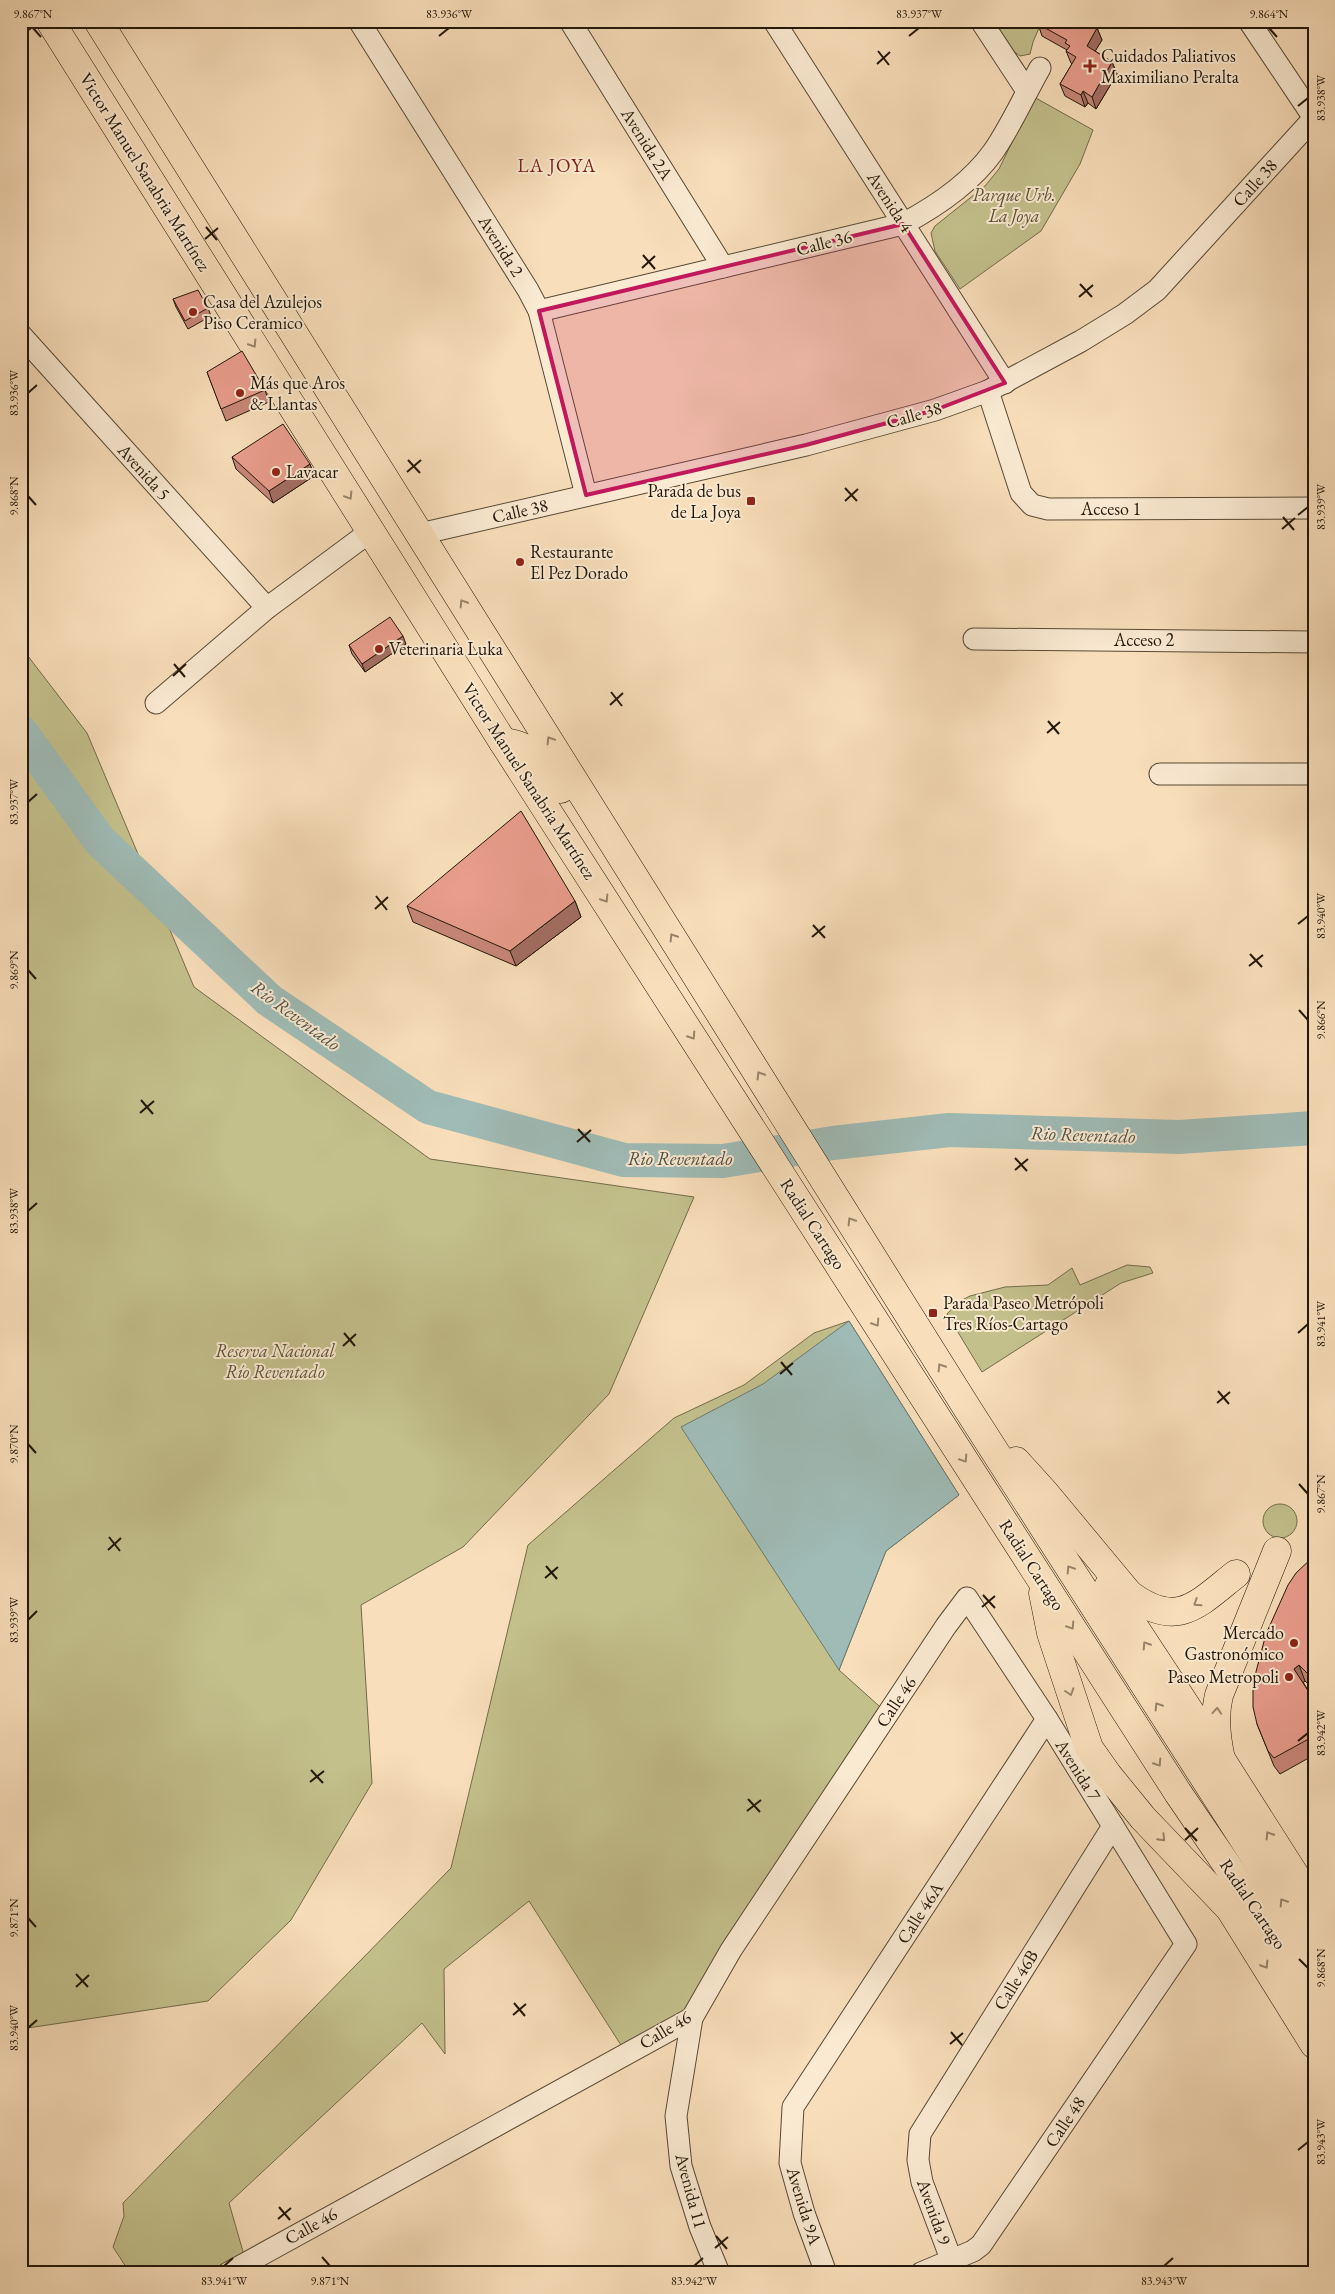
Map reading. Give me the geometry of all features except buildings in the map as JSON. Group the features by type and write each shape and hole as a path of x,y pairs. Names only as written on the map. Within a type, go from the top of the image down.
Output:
{"main road":[{"name":"Victor Manuel Sanabria Martínez","path":"50,21 503,742 755,1133"},
{"path":"98,21 611,838 602,840 589,832 549,771 531,751 518,743 503,742"},
{"name":"Radial Cartago","path":"611,838 967,1408 1314,1949"},
{"name":"Radial Cartago","path":"755,1133 1178,1793 1313,1994"},
{"path":"967,1408 1045,1492 1129,1594 1143,1605 1156,1610 1182,1612 1196,1606 1236,1574"},
{"path":"1045,1492 1221,1759 1314,1905"},
{"path":"1221,1759 1217,1740 1216,1710 1219,1695 1277,1551"},
{"path":"1040,1577 1051,1633 1089,1748 1143,1818 1230,1909 1314,2044"}],"street":[{"name":"Avenida 2","path":"359,21 523,282 539,312 586,496"},
{"name":"Avenida 2A","path":"570,21 723,267"},
{"name":"Avenida 4","path":"774,21 903,224 997,387"},
{"path":"981,21 1027,91"},
{"path":"1249,21 1314,118"},
{"name":"Calle 36","path":"539,312 903,224 926,212 957,191 980,168 1003,137 1040,68"},
{"name":"Calle 38","path":"420,534 806,445 936,410 997,387 1125,314 1157,290 1314,118"},
{"name":"Avenida 5","path":"21,335 267,608"},
{"name":"Acceso 1","path":"997,387 1021,493 1032,505 1048,509 1314,508"},
{"path":"156,703 267,608 371,531"},
{"name":"Acceso 2","path":"974,639 1314,642"},
{"path":"1160,774 1314,774"},
{"name":"Avenida 7","path":"967,1598 1047,1719 1186,1944"},
{"name":"Calle 46","path":"234,2271 692,2018 731,1950 941,1634 967,1598"},
{"name":"Calle 46A","path":"793,2107 1047,1719"},
{"name":"Calle 46B","path":"920,2134 1113,1826"},
{"name":"Calle 48","path":"921,2273 973,2251 981,2245 1186,1944"},
{"name":"Avenida 11","path":"692,2018 676,2116 681,2166 700,2227 719,2273"},
{"name":"Avenida 9A","path":"793,2107 790,2163 804,2213 826,2273"},
{"name":"Avenida 9","path":"920,2134 918,2160 922,2182 951,2259"}],"highlighted area":[{"path":"903,224 1005,383 935,410 806,445 586,495 539,311"}],"green space":[{"path":"991,21 1042,21 1030,54 1020,56 1009,48"},
{"name":"Parque Urb. La Joya","path":"1034,97 1093,130 1080,164 1041,231 960,289 935,251 931,233 935,226 985,186 999,169"},
{"name":"Reserva Nacional Río Reventado","path":"21,647 87,733 194,987 430,1159 694,1197 609,1394 463,1547 361,1605 372,1783 291,1920 208,2001 21,2029"},
{"path":"1127,1265 1150,1267 1153,1273 1121,1283 982,1372 947,1314 958,1302 970,1296 1005,1287 1048,1285 1072,1268 1080,1285"},
{"path":"849,1321 959,1495 886,1551 839,1670 888,1714 692,2018 626,2053 529,1901 444,1969 445,2054 422,2023 229,2203 246,2262 228,2273 130,2273 113,2247 124,2216 123,2203 451,1868 528,1545 674,1418 744,1385 814,1333"},
{"path":"1280,1504 1292,1509 1297,1521 1292,1533 1280,1538 1268,1533 1263,1521 1268,1509"}],"water":[{"path":"849,1321 959,1495 886,1551 839,1670 681,1427 763,1384"}],"waterway":[{"name":"Rio Reventado","path":"21,732 100,841 269,1000 428,1107 624,1160 723,1161 833,1143 949,1130 1179,1137 1314,1128"}],"place":[{"name":"Cuidados Paliativos Maximiliano Peralta","path":"1090,66"},
{"name":"Casa del Azulejos Piso Ceramico","path":"193,312"},
{"name":"Más que Aros & Llantas","path":"240,393"},
{"name":"Lavacar","path":"276,472"},
{"name":"Parada de bus de La Joya","path":"751,501"},
{"name":"Restaurante El Pez Dorado","path":"520,562"},
{"name":"Veterinaria Luka","path":"379,649"},
{"name":"Parada Paseo Metrópoli Tres Ríos-Cartago","path":"933,1313"},
{"name":"Mercado Gastronómico","path":"1294,1643"},
{"name":"Paseo Metropoli","path":"1289,1677"}],"district":[{"name":"LA JOYA","path":"557,165"}]}
